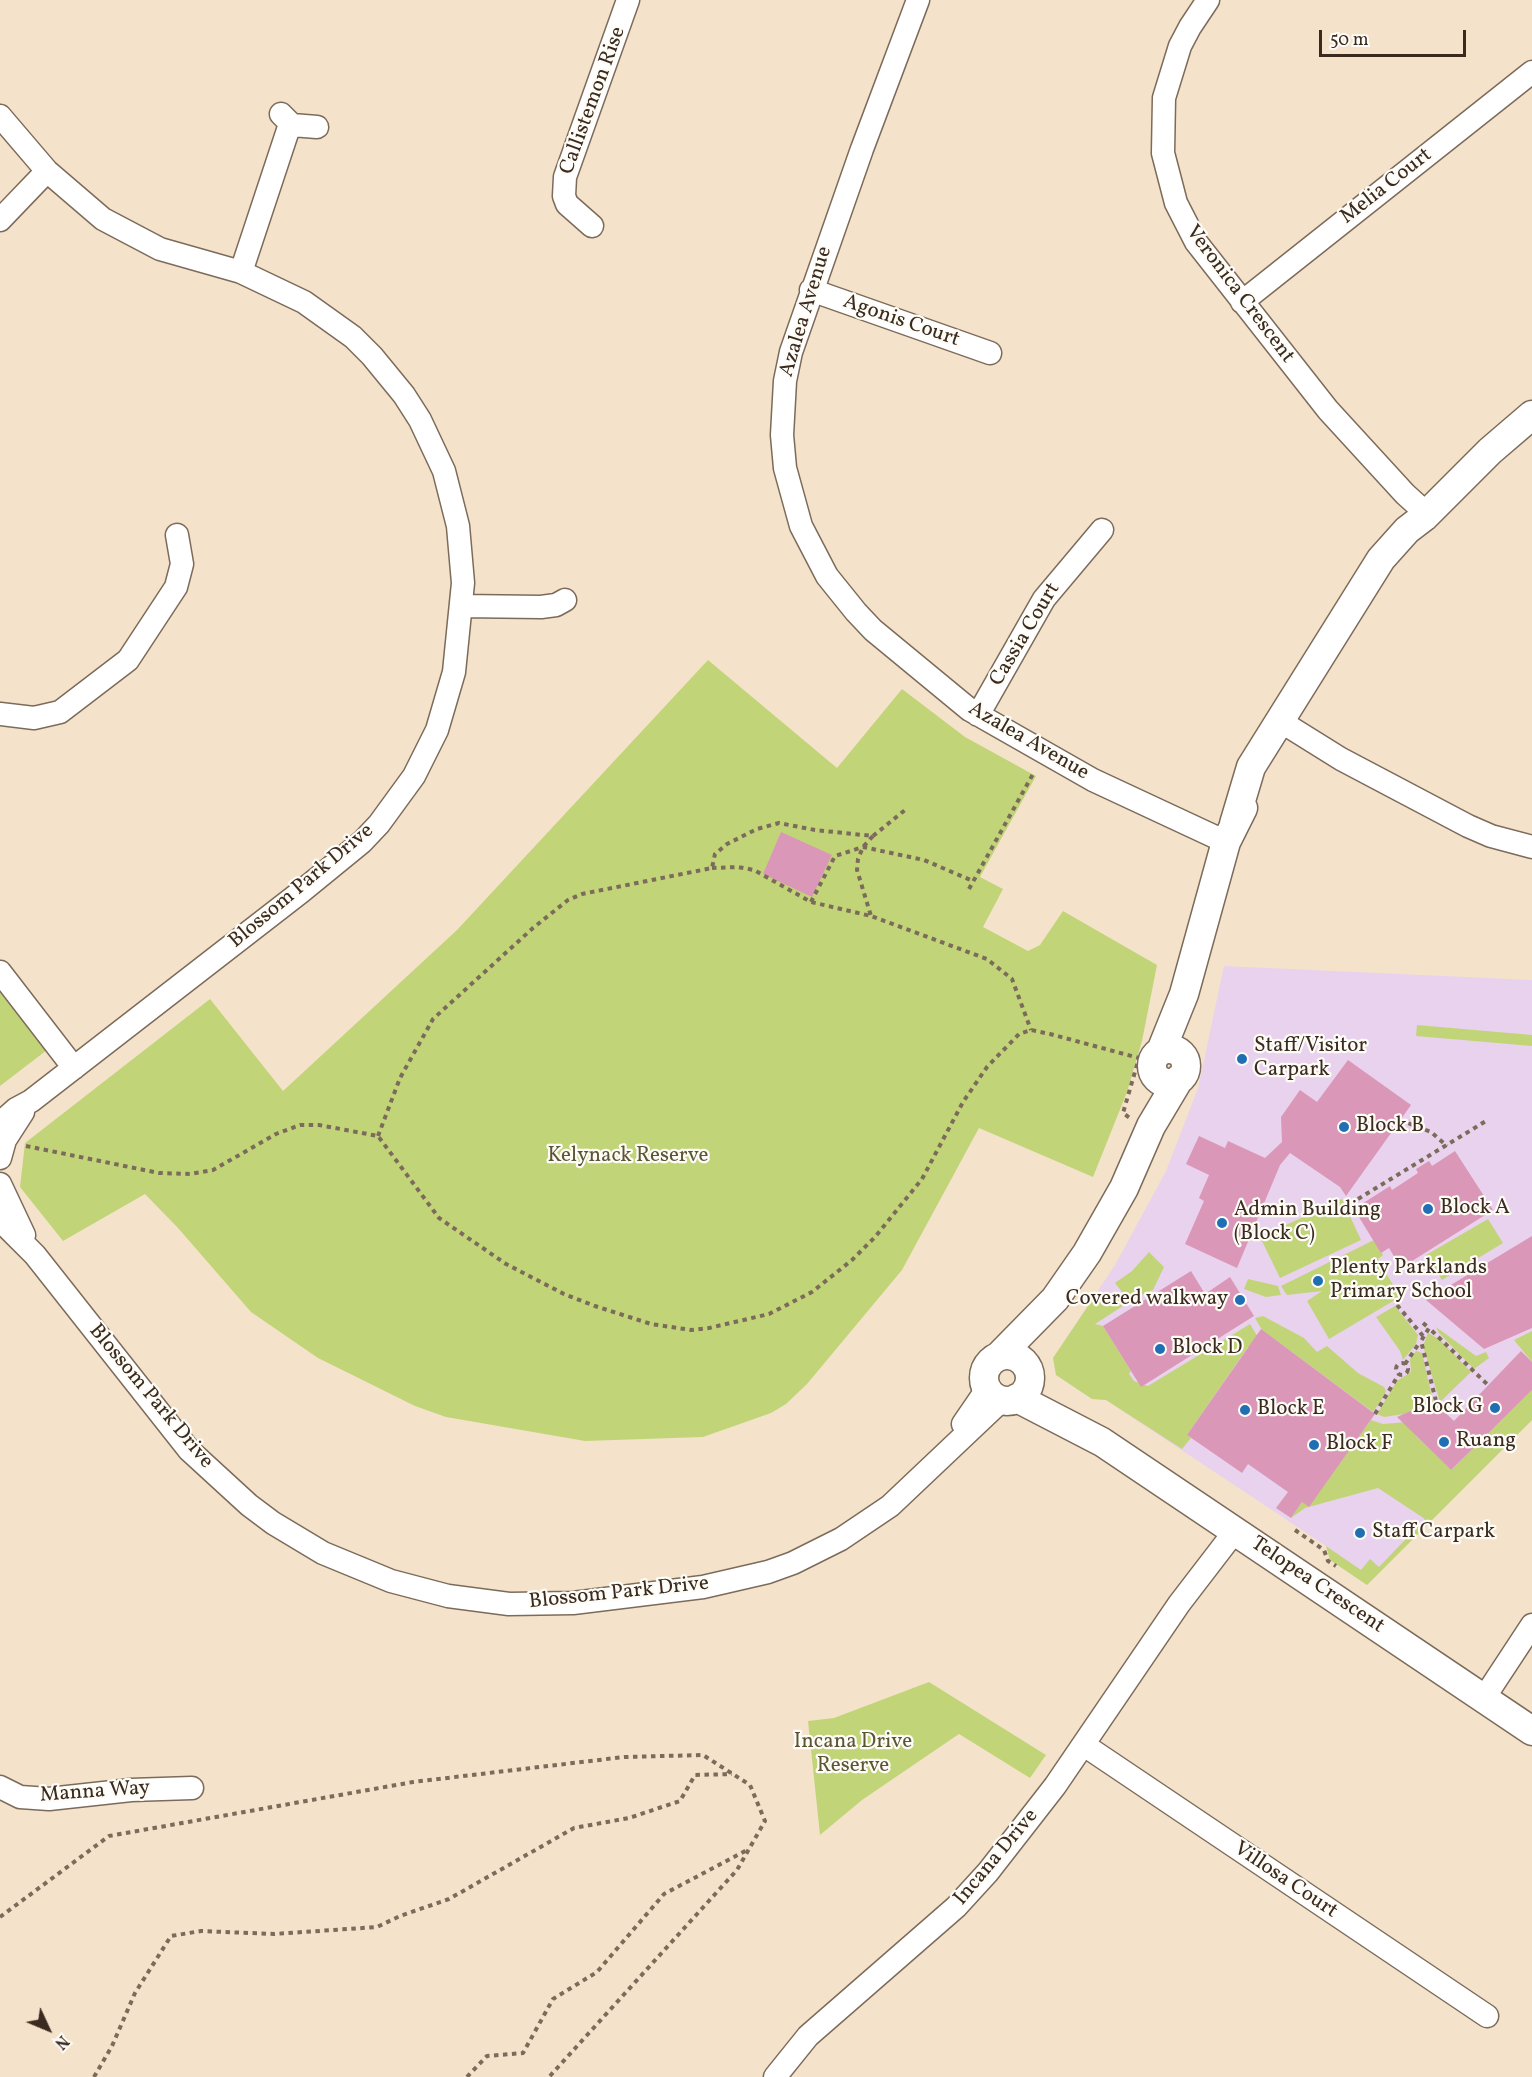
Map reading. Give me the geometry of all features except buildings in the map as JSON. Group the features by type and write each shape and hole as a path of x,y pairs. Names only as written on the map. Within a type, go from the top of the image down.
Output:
{"street":[{"name":"Callistemon Rise","path":"592,226 567,204 564,196 565,177 628,0"},
{"name":"Azalea Avenue","path":"918,0 811,290 791,352 782,407 785,468 801,526 826,576 856,612 900,653 978,715 1093,780 1162,811 1204,818 1230,832"},
{"name":"Veronica Crescent","path":"1208,0 1190,27 1172,67 1164,98 1163,153 1168,179 1185,224 1242,302 1333,416 1379,463 1412,486 1428,512"},
{"name":"Melia Court","path":"1242,302 1532,72"},
{"name":"Blossom Park Drive","path":"0,116 47,171 96,213 139,240 160,249 241,272 304,302 327,317 372,356 404,395 433,445 452,498 461,555 462,606 454,672 437,730 414,776 379,824 362,842 318,878 31,1101 2,1140"},
{"path":"241,272 285,119 317,127"},
{"name":"Blossom Park Drive","path":"0,126 20,142"},
{"path":"0,220 47,171"},
{"name":"Agonis Court","path":"811,290 990,353"},
{"name":"Blossom Park Drive","path":"0,1221 35,1255 177,1436 220,1480 249,1505 273,1523 323,1553 391,1581 448,1596 509,1604 573,1603 703,1587 748,1578 793,1563 866,1524 908,1490 1012,1386 1054,1299 1111,1212 1143,1149 1142,1123 1170,1066 1184,994 1210,892 1230,832 1263,771 1276,729 1318,657 1362,592 1404,549 1428,512 1490,451 1532,415"},
{"name":"Cassia Court","path":"978,715 1044,599 1102,530"},
{"path":"0,714 34,718 60,712 128,660 141,645 176,587 182,564 177,535"},
{"path":"462,606 542,607 565,600"},
{"path":"1276,729 1307,735 1341,759 1468,826 1491,836 1532,847"},
{"path":"0,972 74,1068"},
{"name":"Blossom Park Drive","path":"0,1184 3,1196 35,1255"},
{"name":"Blossom Park Drive","path":"998,1357 1054,1299"},
{"name":"Telopea Crescent","path":"998,1357 1014,1356 1012,1386 1102,1442 1532,1731"},
{"name":"Incana Drive","path":"775,2077 808,2036 974,1889 1042,1804 1084,1745 1230,1528"},
{"path":"1484,1698 1532,1625"},
{"name":"Villosa Court","path":"1084,1745 1487,2016"},
{"name":"Manna Way","path":"0,1787 20,1797 49,1799 131,1790 192,1788"}],"path":[{"path":"969,889 1033,774"},
{"path":"871,916 857,870 858,859 863,848 873,836 905,810"},
{"path":"712,868 716,854 727,844 768,824 778,823 815,830 873,836"},
{"path":"811,902 835,856 863,848 924,860 972,881"},
{"path":"378,1136 400,1078 433,1019 556,909 582,894 604,888 712,868 738,867 754,870 811,902 871,916 953,945 997,964 1012,979 1031,1030"},
{"path":"2,1140 140,1170 190,1174 221,1166 294,1126 319,1125 378,1136 439,1218 507,1263 564,1294 651,1324 691,1330 769,1314 793,1304 852,1260 887,1223 921,1179 963,1102 987,1068 1012,1039 1031,1030 1139,1058 1123,1113 1142,1123"},
{"path":"1400,1120 1431,1132 1447,1146"},
{"path":"1358,1199 1486,1121"},
{"path":"1397,1305 1423,1336"},
{"path":"1423,1323 1488,1385"},
{"path":"1375,1414 1399,1374 1397,1366 1405,1364 1429,1328"},
{"path":"1421,1341 1436,1401"},
{"path":"1399,1374 1407,1373 1408,1367 1405,1364"},
{"path":"1295,1530 1324,1550 1328,1561 1336,1566"},
{"path":"0,1917 110,1836 413,1782 624,1757 703,1755 750,1785 765,1821 737,1870 549,2077"},
{"path":"94,2077 112,2046 135,1993 171,1936 201,1931 274,1934 377,1927 400,1916 449,1899 574,1828 629,1818 680,1801 695,1775 733,1774"},
{"path":"467,2077 487,2056 523,2053 553,1999 597,1972 664,1894 749,1848"}],"shaded area":[{"name":"Plenty Parklands Primary School","path":"1224,966 1532,980 1532,1420 1367,1585 1330,1560 1330,1552 1326,1546 1106,1400 1092,1399 1056,1375 1053,1358 1115,1265 1166,1171 1198,1088"}],"green space":[{"name":"Kelynack Reserve","path":"708,660 837,768 902,689 965,737 1036,776 980,877 1003,889 983,927 1028,951 1040,945 1063,911 1157,965 1142,1041 1127,1092 1093,1177 979,1128 902,1270 807,1384 786,1404 771,1413 703,1437 585,1441 446,1417 415,1406 318,1358 251,1312 178,1228 145,1194 63,1241 20,1187 25,1143 210,999 283,1091 457,930"},
{"path":"0,990 47,1050 0,1086"},
{"path":"1417,1025 1532,1035 1532,1046 1416,1036"},
{"path":"1342,1199 1361,1240 1280,1278 1260,1237"},
{"path":"1488,1219 1503,1243 1442,1280 1426,1255"},
{"path":"1374,1240 1383,1255 1378,1259 1400,1297 1329,1339 1307,1301 1322,1291 1287,1295 1281,1286"},
{"path":"1149,1252 1164,1267 1153,1290 1129,1300 1124,1294 1126,1304 1095,1324 1103,1326 1131,1371 1129,1374 1134,1381 1148,1386 1250,1324 1256,1334 1279,1352 1248,1347 1187,1435 1191,1438 1182,1449 1106,1400 1092,1399 1056,1375 1053,1358 1092,1300 1123,1293 1115,1283 1132,1271"},
{"path":"1248,1279 1278,1286 1281,1295 1266,1297 1244,1289"},
{"path":"1395,1306 1418,1335 1416,1344 1403,1360 1400,1351 1376,1317"},
{"path":"1263,1316 1304,1338 1317,1352 1327,1346 1358,1373 1384,1387 1386,1391 1384,1396 1373,1412 1262,1330 1255,1318"},
{"path":"1436,1327 1476,1356 1486,1352 1489,1358 1474,1369 1439,1333"},
{"path":"1532,1331 1532,1362 1514,1340"},
{"path":"1428,1333 1439,1339 1471,1372 1440,1402 1423,1346"},
{"path":"1416,1351 1422,1353 1433,1401 1404,1414 1384,1417 1377,1414 1397,1381 1411,1372 1410,1359"},
{"path":"1532,1390 1532,1420 1367,1585 1330,1560 1326,1546 1361,1570 1370,1559 1379,1567 1425,1519 1378,1488 1305,1508 1291,1518 1302,1502 1309,1506 1371,1420 1383,1424 1407,1422 1416,1436 1451,1470"},
{"name":"Incana Drive Reserve","path":"929,1682 1046,1755 1030,1778 959,1734 862,1800 820,1835 808,1721 834,1718"}],"place":[{"name":"Staff/Visitor Carpark","path":"1242,1059"},
{"name":"Block B","path":"1344,1127"},
{"name":"Block A","path":"1428,1209"},
{"name":"Admin Building (Block C)","path":"1222,1223"},
{"name":"Plenty Parklands Primary School","path":"1318,1281"},
{"name":"Covered walkway","path":"1240,1300"},
{"name":"Block D","path":"1160,1349"},
{"name":"Block G","path":"1495,1408"},
{"name":"Block E","path":"1245,1410"},
{"name":"Ruang","path":"1444,1442"},
{"name":"Block F","path":"1314,1445"},
{"name":"Staff Carpark","path":"1360,1533"}]}
